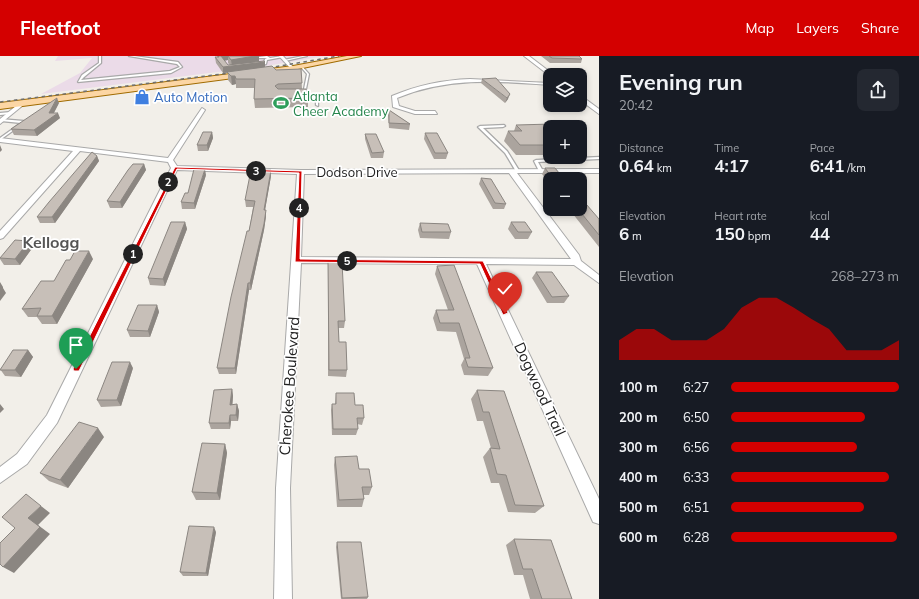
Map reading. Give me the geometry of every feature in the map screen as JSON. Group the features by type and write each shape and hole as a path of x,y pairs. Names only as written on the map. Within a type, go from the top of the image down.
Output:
{"main road":[{"path":"0,106 297,67 358,56"}],"street":[{"path":"526,56 543,68"},
{"path":"283,58 297,67"},
{"path":"435,113 424,114 396,107 394,97 404,92 451,80 514,81 543,83"},
{"path":"1,121 24,102"},
{"path":"587,103 599,112"},
{"path":"0,476 22,459 52,419 172,164 202,110"},
{"name":"Dodson Drive","path":"0,139 79,148 172,164 301,172 599,171"},
{"path":"0,236 79,148"},
{"name":"Cherokee Boulevard","path":"283,599 283,488 301,172"},
{"path":"515,172 576,257 576,262"},
{"path":"297,260 482,263 576,262 599,280"},
{"name":"Dogwood Trail","path":"482,263 599,516"}],"lane":[{"path":"100,56 100,63 79,81 171,72 181,67 178,63 130,56"},
{"path":"258,65 265,64 266,59 306,56"},
{"path":"245,59 267,57 270,59"},
{"path":"297,67 308,74 304,94"},
{"path":"298,95 304,94 317,99 317,105"},
{"path":"0,114 10,114"},
{"path":"0,139 24,122 1,121"},
{"path":"503,126 480,127 506,152 515,172"},
{"path":"541,171 536,161 599,158"}],"shaded area":[{"path":"58,56 326,56 266,66 41,94 80,73 92,58 55,61"}],"building":[{"path":"218,56 221,56 228,65 265,62 223,67 215,57 219,57"},
{"path":"228,56 255,56 231,60"},
{"path":"549,56 579,56 582,59 552,58"},
{"path":"272,66 276,70 301,69 302,83 278,84 275,86 278,89 306,89 308,98 254,99 255,79 236,79 235,76 231,76 227,72"},
{"path":"496,78 510,94 507,98 482,79"},
{"path":"57,98 49,113 58,113 34,130 11,129"},
{"path":"389,110 410,124 389,123"},
{"path":"543,124 543,145 520,145 508,131 522,131 516,125"},
{"path":"203,132 212,132 207,145 197,145"},
{"path":"425,133 437,133 448,153 435,153"},
{"path":"365,134 376,134 384,152 372,153"},
{"path":"92,152 97,156 52,217 37,217 49,202"},
{"path":"133,164 144,164 120,202 107,201 128,170"},
{"path":"545,168 555,168 558,172 548,172"},
{"path":"194,169 205,169 194,203 181,202 185,193 188,193"},
{"path":"260,170 271,170 264,210 266,210 264,224 250,283 248,283 235,368 217,368 231,297 247,231 249,231 255,201 245,200 250,175 259,175"},
{"path":"481,178 491,179 506,204 495,203"},
{"path":"587,205 599,219 599,235 584,216 587,216"},
{"path":"171,222 185,222 163,279 148,278"},
{"path":"511,222 525,222 532,232 518,232"},
{"path":"420,223 448,224 451,232 422,232"},
{"path":"15,240 29,241 15,259 0,258"},
{"path":"75,251 89,251 52,316 37,316 41,308 22,309 41,281 54,281 66,260 70,260"},
{"path":"328,262 342,262 345,321 338,321 339,342 346,342 347,370 329,370"},
{"path":"454,265 493,368 468,367 465,358 470,358 459,323 440,323 436,310 454,310 437,266"},
{"path":"536,272 552,272 569,296 552,297"},
{"path":"138,305 157,305 148,331 127,330"},
{"path":"13,350 28,350 15,370 0,370"},
{"path":"112,362 130,362 117,400 97,400"},
{"path":"232,389 230,405 237,404 236,415 230,415 229,423 209,423 214,390"},
{"path":"477,390 504,391 544,506 515,505 506,475 497,474 490,448 500,449 489,412 483,412"},
{"path":"336,393 354,393 355,405 363,405 364,418 357,418 358,429 333,429 332,404 336,404"},
{"path":"79,422 98,428 60,480 40,473"},
{"path":"202,443 225,444 217,493 192,492"},
{"path":"357,456 359,469 369,469 372,487 362,487 364,499 339,500 335,457"},
{"path":"26,494 41,506 28,518 40,527 3,567 0,564 0,543 15,528 2,517"},
{"path":"189,526 214,527 206,573 180,572"},
{"path":"514,539 551,540 572,599 542,599 532,569 523,569"},
{"path":"337,542 361,542 368,597 342,598"}],"railway":[{"path":"262,69 339,56"},
{"path":"0,102 238,72"}],"place":[{"name":"Auto Motion","path":"142,97"},
{"name":"Atlanta Cheer Academy","path":"281,103"}],"district":[{"name":"Kellogg","path":"51,242"}],"route":[{"path":"76,369 175,168 301,172 297,260 482,263 505,313"}]}
